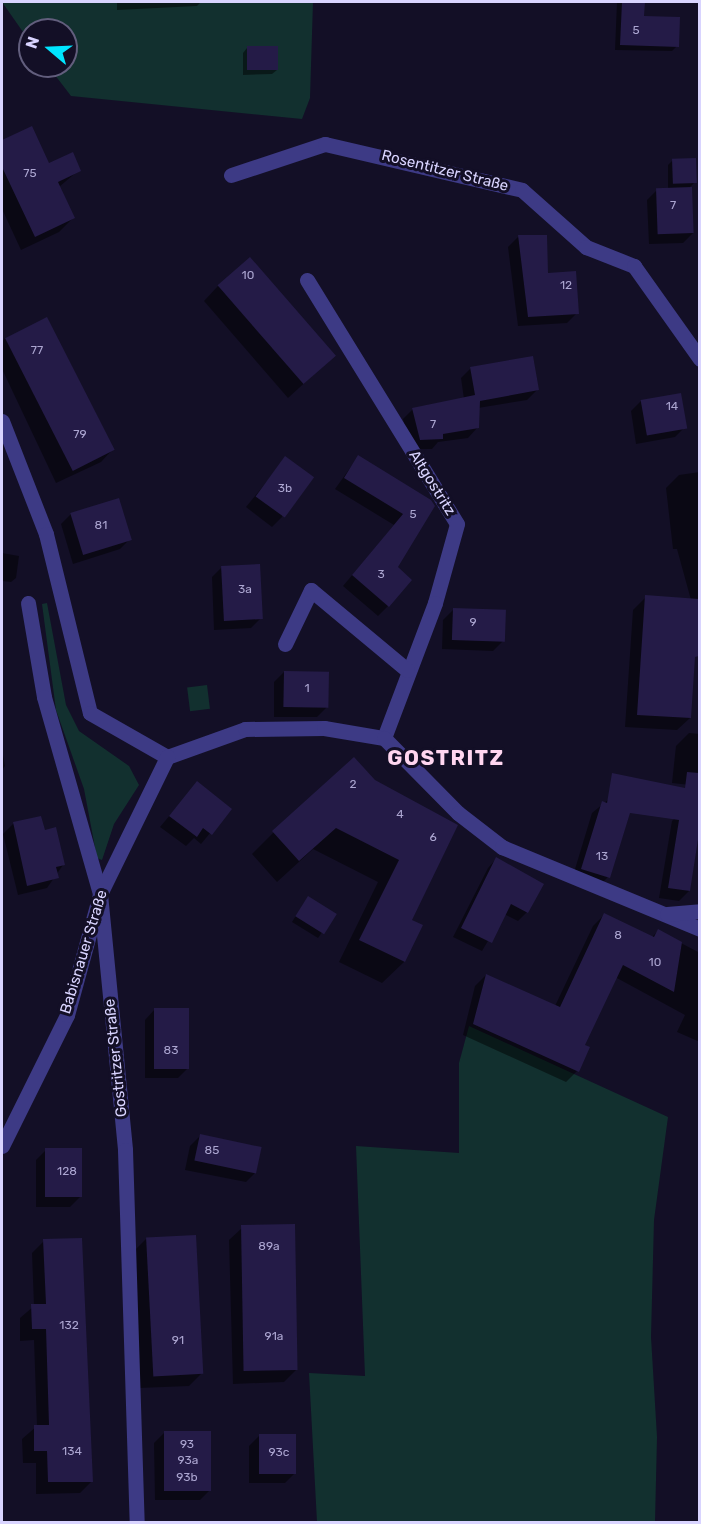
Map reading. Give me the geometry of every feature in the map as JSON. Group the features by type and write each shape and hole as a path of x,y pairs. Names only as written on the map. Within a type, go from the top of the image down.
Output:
{"street":[{"name":"Rosentitzer Straße","path":"231,176 325,144 522,190 586,248 634,266 699,359"},
{"name":"Altgostritz","path":"307,280 457,524 435,603 407,670 384,738"},
{"path":"2,421 46,534 90,713 167,757 244,729 324,728 384,738 458,813 502,847 699,929"},
{"path":"285,644 311,590 407,670"},
{"name":"Gostritzer Straße","path":"28,603 44,697 100,894 125,1150 137,1522"},
{"name":"Babisnauer Straße","path":"2,1146 67,1015 100,894 167,757"},
{"path":"663,914 699,911"}],"green space":[{"path":"2,2 313,2 310,98 302,119 71,96 57,78 78,78 78,18 18,18 18,25"},
{"path":"47,603 66,705 79,731 129,766 139,785 114,824 102,860 97,858 84,789 56,710 42,604"},
{"path":"207,685 210,709 190,711 187,687"},
{"path":"469,1026 668,1117 654,1220 651,1337 657,1437 655,1522 317,1522 309,1373 365,1376 356,1146 459,1153 459,1063"}],"building":[{"path":"622,2 645,2 644,16 680,17 679,47 620,45"},
{"path":"247,46 278,46 278,70 247,70"},
{"path":"32,126 49,163 73,152 81,171 58,182 75,218 35,237 2,167 2,140"},
{"path":"696,158 697,183 673,184 672,159"},
{"path":"692,187 694,233 658,234 656,188"},
{"path":"518,235 547,235 548,273 576,271 579,314 528,317"},
{"path":"250,257 336,356 303,384 218,285"},
{"path":"47,317 115,450 73,471 5,338"},
{"path":"533,356 539,390 480,401 479,428 443,434 443,439 420,440 412,408 475,395 470,367"},
{"path":"681,393 687,428 647,436 641,400"},
{"path":"358,455 431,500 435,506 398,567 412,580 389,607 352,575 403,514 344,478"},
{"path":"285,456 314,477 285,518 256,496"},
{"path":"119,498 132,540 83,555 70,513"},
{"path":"260,564 263,619 224,621 221,566"},
{"path":"645,595 699,599 699,656 695,657 691,718 637,715"},
{"path":"453,608 506,610 505,642 452,640"},
{"path":"284,671 329,672 328,708 283,707"},
{"path":"354,757 375,780 458,825 412,920 423,925 405,962 359,940 399,860 336,828 299,861 272,831"},
{"path":"687,772 699,773 699,833 690,891 668,888 679,820 630,813 610,878 581,869 602,801 607,803 612,773 685,788"},
{"path":"197,781 232,809 212,835 203,828 197,837 169,816"},
{"path":"41,816 45,830 56,827 65,865 56,867 59,878 27,886 13,822"},
{"path":"496,857 544,884 528,913 511,904 492,943 461,928"},
{"path":"308,896 337,914 324,934 295,916"},
{"path":"604,913 654,937 658,929 682,942 674,992 623,965 585,1045 590,1047 579,1072 473,1024 486,974 560,1007"},
{"path":"154,1008 189,1008 189,1069 154,1069"},
{"path":"200,1134 262,1147 256,1174 194,1160"},
{"path":"45,1148 82,1148 82,1197 45,1197"},
{"path":"295,1224 298,1370 244,1371 241,1225"},
{"path":"196,1235 203,1374 153,1376 146,1238"},
{"path":"82,1238 93,1482 48,1482 47,1451 34,1451 34,1425 49,1425 46,1329 32,1329 31,1304 46,1304 43,1239"},
{"path":"164,1431 211,1431 211,1491 164,1491"},
{"path":"259,1434 296,1434 296,1474 259,1474"}],"district":[{"name":"GOSTRITZ","path":"446,758"}]}
